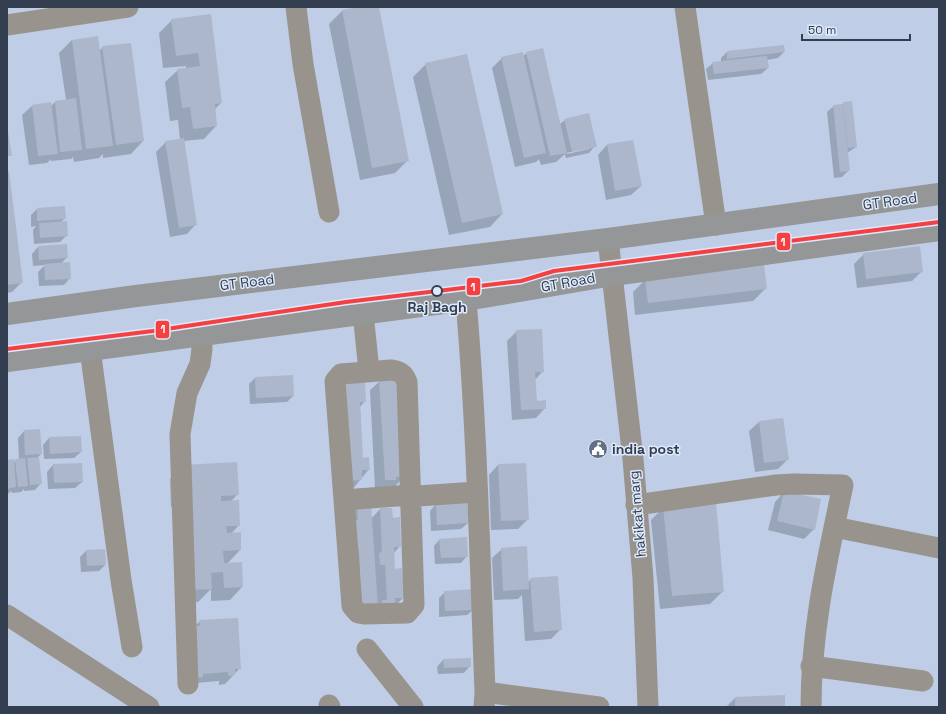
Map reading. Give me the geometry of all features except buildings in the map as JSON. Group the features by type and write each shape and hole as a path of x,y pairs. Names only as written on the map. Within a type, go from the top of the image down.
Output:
{"highway":[{"name":"GT Road","path":"7,314 144,295 608,239 939,194"},
{"path":"911,198 917,233"},
{"name":"GT Road","path":"7,360 466,300 613,275 939,230"}],"street":[{"path":"7,25 128,7"},
{"path":"296,7 303,64 329,212"},
{"path":"685,7 716,225"},
{"name":"hakikat marg","path":"608,239 613,275 643,578 648,707"},
{"path":"466,300 474,396 474,453 477,492 484,700 600,707"},
{"path":"363,313 370,371"},
{"path":"188,684 180,434 187,393 200,364 201,334"},
{"path":"90,349 121,580 132,647"},
{"path":"370,371 399,371 405,376 407,382 414,496 414,605 407,612 364,614 358,613 352,606 335,381 342,374 370,371"},
{"path":"636,505 776,485 843,485 817,613 811,666 811,707"},
{"path":"344,500 477,492"},
{"path":"834,527 939,548"},
{"path":"7,615 149,707"},
{"path":"367,649 413,707"},
{"path":"811,666 923,681"}],"transit line":[{"name":"1","path":"7,349 153,331 346,302 521,281 554,271 939,222"}],"place":[{"name":"Raj Bagh","path":"437,291"},
{"name":"india post","path":"598,449"}]}
